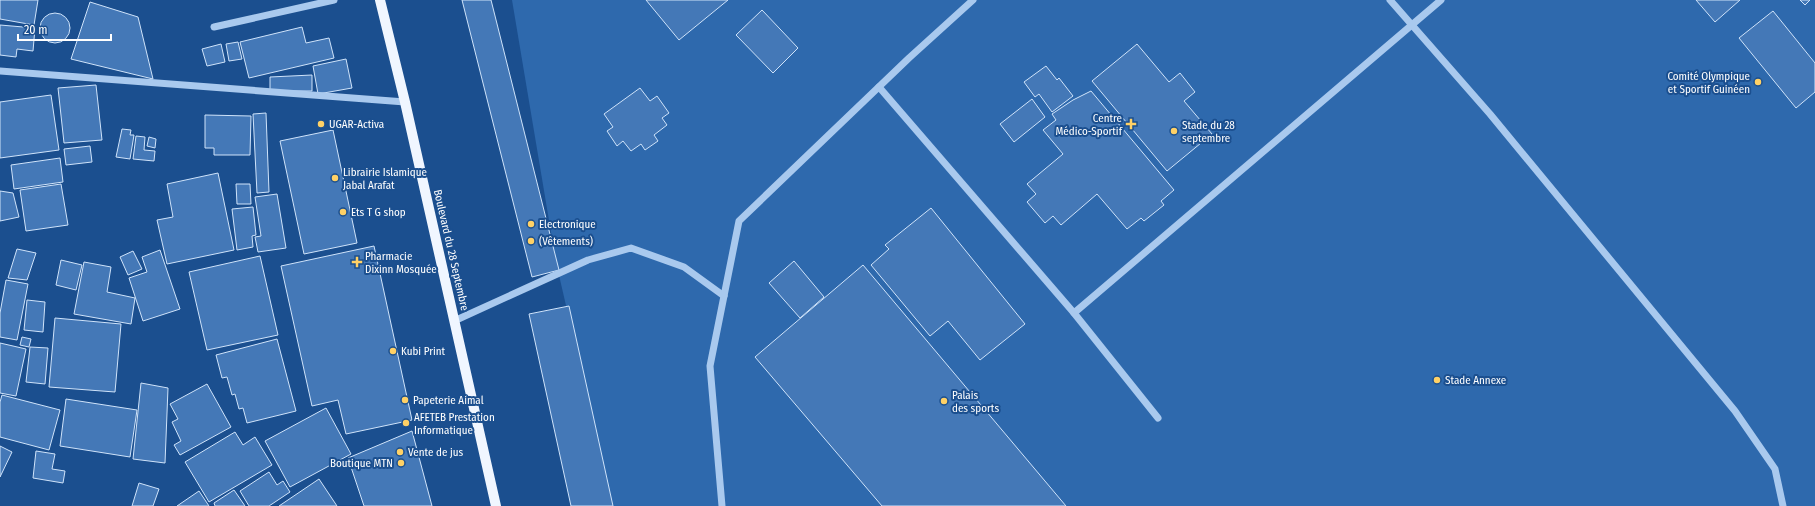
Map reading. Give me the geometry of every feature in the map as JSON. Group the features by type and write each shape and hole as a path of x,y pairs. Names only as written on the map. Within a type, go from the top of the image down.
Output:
{"main road":[{"name":"Boulevard du 28 Septembre","path":"380,0 405,102 496,506"}],"lane":[{"path":"214,26 312,2 334,0"},
{"path":"722,506 710,366 739,221 878,87 973,0"},
{"path":"1390,0 1490,114 1735,410 1775,469 1783,506"},
{"path":"1074,313 1441,0"},
{"path":"0,71 405,102"},
{"path":"878,87 1074,313 1158,418"},
{"path":"454,321 588,260 631,248 684,267 724,296"}],"shaded area":[{"name":"Stade du 28 septembre","path":"512,0 1815,0 1815,506 612,506 556,262"}],"building":[{"path":"0,0 38,0 34,25 0,19"},
{"path":"462,0 491,0 559,270 532,277"},
{"path":"646,0 728,0 679,40"},
{"path":"1696,0 1740,0 1715,22"},
{"path":"1800,0 1810,0 1805,5"},
{"path":"90,2 138,17 153,79 71,59"},
{"path":"762,10 798,48 773,73 736,35"},
{"path":"1773,11 1815,63 1815,92 1796,108 1739,38"},
{"path":"55,13 66,17 70,28 66,39 55,43 44,39 40,28 44,17"},
{"path":"0,25 35,28 33,51 17,49 16,57 0,55"},
{"path":"302,27 306,43 329,38 334,58 249,78 240,42"},
{"path":"238,42 242,59 229,61 226,44"},
{"path":"221,44 225,62 207,66 202,49"},
{"path":"1137,44 1169,82 1180,73 1195,92 1184,101 1212,134 1167,171 1092,81"},
{"path":"346,59 352,88 318,94 313,66"},
{"path":"1046,66 1057,80 1059,78 1073,96 1052,112 1039,94 1035,97 1024,82"},
{"path":"312,75 312,91 270,91 270,77"},
{"path":"96,85 102,140 64,143 58,88"},
{"path":"640,88 650,101 657,96 669,113 662,118 667,125 654,135 658,141 645,150 641,144 631,151 623,141 617,146 607,131 613,127 604,114"},
{"path":"1091,91 1174,190 1161,201 1164,205 1144,221 1141,218 1127,229 1097,194 1061,225 1053,216 1045,223 1027,202 1036,194 1027,184 1063,154 1043,130 1056,120 1052,114 1073,100"},
{"path":"51,95 59,150 0,158 0,102"},
{"path":"1032,99 1045,117 1014,142 1000,124"},
{"path":"266,113 269,192 257,193 253,114"},
{"path":"205,115 251,116 250,155 214,155 214,148 205,148"},
{"path":"122,129 131,130 130,135 134,135 130,159 116,157"},
{"path":"333,130 357,243 304,254 280,141"},
{"path":"136,136 145,137 144,150 155,151 154,161 133,159"},
{"path":"149,137 156,139 155,148 147,146"},
{"path":"90,146 92,162 66,165 64,149"},
{"path":"60,158 63,182 14,189 11,165"},
{"path":"218,173 234,250 167,264 157,220 173,217 167,184"},
{"path":"61,184 68,225 26,231 20,190"},
{"path":"236,184 250,184 251,204 237,204"},
{"path":"0,191 13,193 19,217 0,221"},
{"path":"277,194 286,248 258,252 255,237 261,236 255,197"},
{"path":"253,207 256,235 252,236 253,247 237,250 232,209"},
{"path":"931,208 1025,324 980,360 948,321 930,336 871,265 889,249 885,245"},
{"path":"374,246 412,420 346,434 338,400 312,406 281,266"},
{"path":"17,249 36,253 27,280 8,278"},
{"path":"160,250 180,309 143,321 129,278 147,272 142,257"},
{"path":"133,251 142,269 128,275 120,257"},
{"path":"260,256 278,335 207,350 189,272"},
{"path":"61,260 82,265 76,290 56,285"},
{"path":"794,261 824,297 800,318 769,283"},
{"path":"84,262 111,267 107,292 135,298 131,324 74,314"},
{"path":"863,265 1066,506 882,506 755,357"},
{"path":"6,280 28,284 17,340 0,337 0,313"},
{"path":"27,300 45,302 43,332 24,330"},
{"path":"569,306 613,506 571,506 529,314"},
{"path":"55,318 121,324 115,392 49,387"},
{"path":"22,337 31,339 29,347 20,345"},
{"path":"277,339 296,411 247,423 243,408 239,409 235,394 232,395 227,377 222,378 216,355"},
{"path":"0,343 26,349 16,396 0,393"},
{"path":"30,347 48,348 45,384 26,382"},
{"path":"141,383 168,388 165,463 133,459"},
{"path":"207,384 231,427 180,455 174,445 181,441 172,422 178,419 170,404"},
{"path":"2,395 60,410 49,450 0,437 0,402"},
{"path":"66,399 137,410 130,457 60,446"},
{"path":"326,408 351,454 290,487 265,441"},
{"path":"412,431 432,506 364,506 348,458"},
{"path":"235,432 243,445 255,437 272,465 209,502 185,462"},
{"path":"0,446 12,452 0,477"},
{"path":"36,451 55,454 52,469 65,471 63,483 33,478"},
{"path":"269,472 277,485 283,481 290,492 269,506 249,506 240,491"},
{"path":"319,479 337,506 279,506"},
{"path":"139,483 159,489 153,506 132,506"},
{"path":"234,490 245,506 215,506 214,503"},
{"path":"199,491 209,506 177,506"}],"place":[{"name":"Comité Olympique et Sportif Guinéen","path":"1758,82"},
{"name":"UGAR-Activa","path":"321,124"},
{"name":"Centre Médico-Sportif","path":"1131,124"},
{"name":"Stade du 28 septembre","path":"1174,131"},
{"name":"Librairie Islamique Jabal Arafat","path":"335,178"},
{"name":"Ets T G shop","path":"343,212"},
{"name":"Electronique","path":"531,224"},
{"name":"(Vêtements)","path":"531,241"},
{"name":"Pharmacie Dixinn Mosquée","path":"357,262"},
{"name":"Kubi Print","path":"393,351"},
{"name":"Stade Annexe","path":"1437,380"},
{"name":"Papeterie Aimal","path":"405,400"},
{"name":"Palais des sports","path":"944,401"},
{"name":"AFETEB Prestation Informatique","path":"406,423"},
{"name":"Vente de jus","path":"400,452"},
{"name":"Boutique MTN","path":"401,463"}]}
